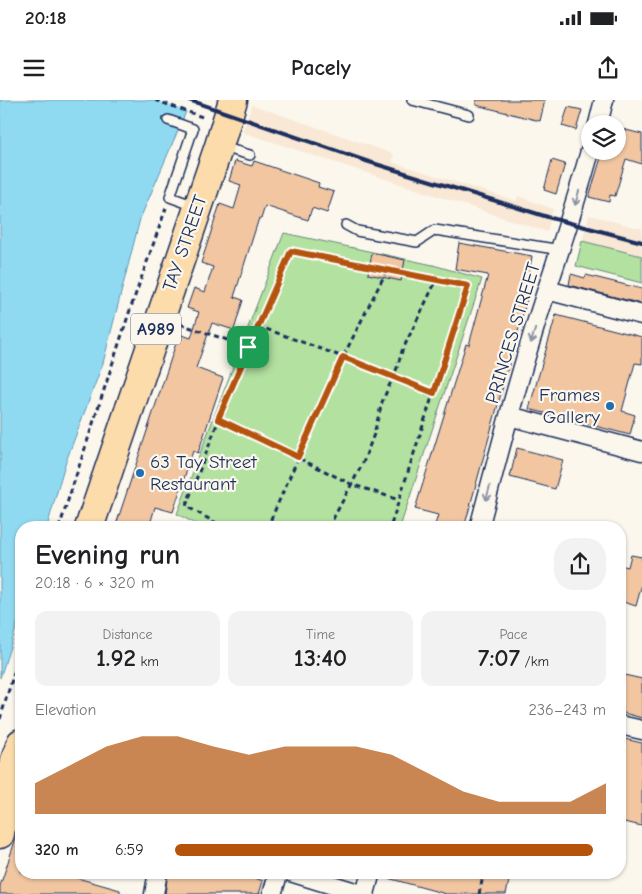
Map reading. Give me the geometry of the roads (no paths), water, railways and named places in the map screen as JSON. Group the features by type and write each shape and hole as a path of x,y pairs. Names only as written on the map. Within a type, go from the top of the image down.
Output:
{"main road":[{"name":"TAY STREET","path":"91,521 233,100"},
{"path":"0,834 10,779 15,763"}],"street":[{"path":"600,115 604,100"},
{"name":"PRINCES STREET","path":"481,521 509,416 587,160"},
{"path":"547,290 642,315"},
{"path":"509,416 642,451"},
{"path":"626,726 642,730"},
{"path":"154,894 155,879"},
{"path":"272,894 277,879"},
{"path":"313,879 363,894 368,879"}],"lane":[{"path":"412,100 469,115"},
{"path":"168,120 193,129 170,197 198,207"},
{"path":"219,146 250,155"},
{"path":"346,225 357,231 417,242 435,230 561,250"}],"water":[{"path":"0,100 191,100 140,219 103,363 65,464 49,521 15,521 15,632 0,678"}],"railway":[{"path":"189,100 366,161 551,218 642,242"}],"place":[{"name":"Frames Gallery","path":"610,406"},
{"name":"63 Tay Street Restaurant","path":"140,473"}]}
